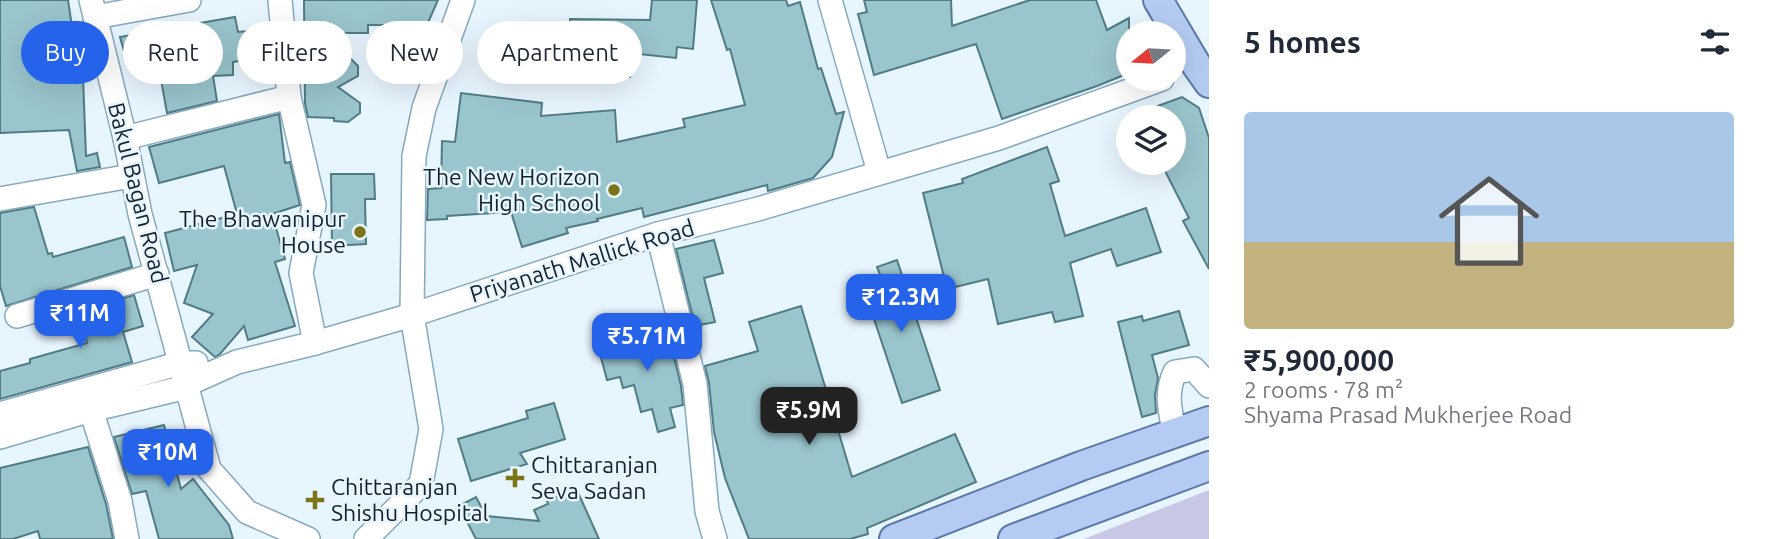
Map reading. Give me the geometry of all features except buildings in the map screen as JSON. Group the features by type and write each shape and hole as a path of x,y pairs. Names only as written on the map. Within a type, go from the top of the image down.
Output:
{"main road":[{"path":"1158,0 1197,72"},
{"path":"894,539 1081,466 1209,421"},
{"path":"1013,539 1209,466"}],"street":[{"path":"93,8 189,0"},
{"path":"280,0 289,97 314,205 301,274 315,344"},
{"path":"366,539 421,484 431,429 412,315 414,156 424,108 463,0"},
{"path":"830,0 879,172"},
{"name":"Bakul Bagan Road","path":"93,8 125,138 131,176 209,469 247,512 308,539"},
{"name":"Priyanath Mallick Road","path":"0,437 91,410 188,386 237,362 315,344 412,315 658,234 758,209 999,138 1129,91"},
{"path":"125,138 289,97"},
{"path":"0,200 131,176"},
{"path":"658,234 695,384 707,512 715,539"},
{"path":"17,316 157,274"},
{"path":"0,414 181,363 237,362"},
{"path":"1175,434 1168,399 1168,386 1175,372 1194,369 1209,386"},
{"path":"91,410 120,500 127,539"}],"shaded area":[{"path":"1209,490 1209,539 1084,539"}],"place":[{"name":"The New Horizon High School","path":"614,190"},
{"name":"The Bhawanipur House","path":"360,232"},
{"name":"Chittaranjan Seva Sadan","path":"515,478"},
{"name":"Chittaranjan Shishu Hospital","path":"315,500"}]}
